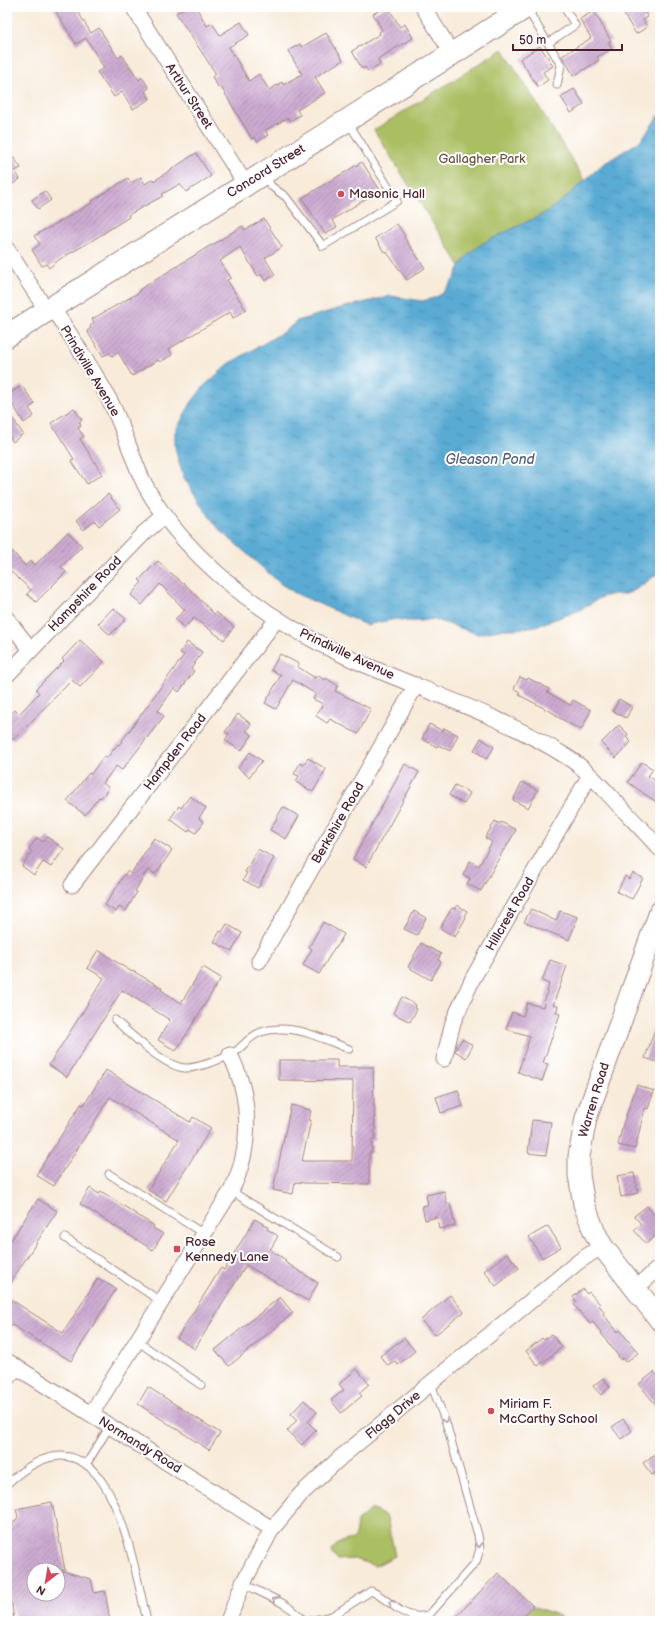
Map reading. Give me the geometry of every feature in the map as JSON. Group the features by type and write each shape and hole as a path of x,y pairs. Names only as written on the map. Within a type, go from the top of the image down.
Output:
{"main road":[{"name":"Concord Street","path":"7,336 526,7"}],"street":[{"name":"Arthur Street","path":"133,7 255,179"},
{"path":"423,7 452,53"},
{"name":"Prindiville Avenue","path":"7,249 98,379 127,437 144,484 164,516 195,551 224,579 277,619 310,638 346,656 500,721 567,757 590,775 660,849"},
{"name":"Hampshire Road","path":"7,675 144,533 164,516"},
{"path":"7,619 31,650"},
{"name":"Hampden Road","path":"72,884 277,619"},
{"name":"Berkshire Road","path":"259,961 416,685"},
{"name":"Hillcrest Road","path":"444,1059 453,1022 474,978 590,775"},
{"name":"Warren Road","path":"660,912 594,1096 582,1137 578,1175 580,1189 588,1218 602,1246 660,1320"},
{"path":"91,1414 231,1191 238,1177 245,1152 245,1096 237,1068 230,1055"},
{"name":"Flagg Drive","path":"228,1621 243,1583 272,1529 301,1494 578,1262 602,1246"},
{"path":"635,1289 660,1267"},
{"name":"Normandy Road","path":"13,1365 272,1529"}],"lane":[{"path":"526,7 561,65 557,85"},
{"path":"548,43 575,25 564,7"},
{"path":"255,179 271,186 286,197 323,246 396,201 347,120"},
{"path":"115,1020 139,1043 175,1066 183,1068 191,1068 230,1055 248,1039 260,1032 273,1030 287,1029 304,1032 349,1049"},
{"path":"109,1174 204,1234"},
{"path":"231,1191 338,1257"},
{"path":"65,1238 162,1302"},
{"path":"137,1342 202,1385"},
{"path":"7,1385 13,1365"},
{"path":"312,1621 332,1616 371,1591 406,1614 416,1616 429,1615 476,1562 480,1549 478,1535 446,1424 431,1384"},
{"path":"87,1463 110,1426"},
{"path":"7,1484 21,1471 45,1459 59,1456 74,1458 87,1463 98,1474 111,1497 122,1524 134,1562 147,1621"},
{"path":"243,1583 283,1604 300,1616 304,1621"}],"green space":[{"name":"Gallagher Park","path":"503,49 585,181 542,215 488,241 469,256 460,266 374,130"},
{"path":"372,1509 387,1517 395,1556 375,1566 355,1559 337,1560 331,1553 334,1547 355,1537 357,1521"},
{"path":"533,1606 560,1616 561,1621 519,1621"}],"water":[{"name":"Gleason Pond","path":"660,114 660,572 635,590 626,594 613,594 602,597 578,611 536,626 517,629 504,629 478,634 433,619 407,621 396,619 366,625 295,593 281,584 219,529 184,478 175,446 175,432 191,403 204,386 230,363 285,331 297,321 337,309 391,296 422,301 442,294 454,279 460,266 470,253 483,243 543,214 562,201 602,165 640,141"}],"building":[{"path":"53,7 75,7 91,33 99,28 118,58 122,55 139,80 142,77 149,88 145,91 150,99 133,109 122,92 114,97 97,72 104,68 86,38 76,44"},
{"path":"186,7 196,7 207,26 212,23 220,35 241,22 249,35 229,47 249,81 259,74 269,90 282,82 283,85 302,74 288,51 300,44 302,47 326,33 343,60 315,77 325,93 297,110 300,115 290,121 288,118 265,130 268,135 257,142 255,137 252,139 221,87 219,88 212,77 216,74 176,13"},
{"path":"385,7 388,7 400,27 405,24 413,38 379,58 378,60 380,64 368,71 365,67 362,69 352,51 380,34 379,32 382,30 373,14"},
{"path":"619,7 641,7 648,17 643,20 647,27 636,34"},
{"path":"594,11 611,41 608,42 612,49 597,57 599,60 574,76 562,56 591,38 580,19"},
{"path":"540,46 553,66 543,72 548,80 538,87 520,59"},
{"path":"574,89 584,104 571,113 561,97"},
{"path":"196,153 211,176 186,192 180,184 162,194 163,196 128,215 129,217 60,259 49,268 46,264 42,266 32,250 40,244 34,236 92,203 91,202 128,178 131,183 141,177 145,184 153,179 154,181"},
{"path":"14,158 21,168 15,171 20,179 7,188 7,159 9,162"},
{"name":"Masonic Hall","path":"362,162 380,190 332,220 337,227 325,234 302,198"},
{"path":"45,191 51,200 38,209 32,200"},
{"path":"264,219 282,247 265,258 275,275 265,281 261,274 258,276 240,247 220,261 231,278 227,280 246,310 233,318 230,312 169,349 172,355 160,362 158,360 132,376 118,352 112,356 110,353 103,356 87,331 94,323 92,319 140,292 139,290 242,226 245,230"},
{"path":"397,224 425,268 407,280 386,251 384,252 375,238"},
{"path":"22,386 35,404 29,408 34,416 24,423 7,395"},
{"path":"74,408 82,420 79,422 81,426 78,428 84,437 80,439 102,474 87,484 71,460 74,459 51,423"},
{"path":"7,410 23,434 13,442 7,433"},
{"path":"108,494 120,509 99,526 95,521 83,530 76,521"},
{"path":"68,532 82,546 61,567 66,572 36,602 27,594 31,590 7,568 7,545 25,566 30,561 35,565"},
{"path":"158,561 183,584 184,583 214,614 216,612 234,627 224,640 194,618 184,628 175,619 185,610 160,584 142,605 131,595 142,582 139,580"},
{"path":"113,608 126,619 110,635 98,624"},
{"path":"80,640 104,662 80,687 72,680 13,740 7,735 7,719 15,710 19,714 39,693 36,689 64,661 62,659"},
{"path":"187,642 202,652 191,669 194,671 179,692 174,688 158,711 164,716 122,770 116,766 103,783 109,788 101,798 99,797 85,815 67,801 89,773 91,774 104,756 107,758 118,744 119,745 184,655 180,653"},
{"path":"280,654 299,664 298,667 315,678 317,675 325,680 326,678 338,686 335,691 371,709 358,734 330,719 327,723 316,716 323,704 313,699 316,694 293,680 276,709 265,703 281,675 271,670"},
{"path":"520,677 527,680 528,678 549,689 547,692 570,705 573,700 591,710 581,730 556,716 557,715 519,695 520,692 514,689"},
{"path":"619,699 632,707 626,718 613,711"},
{"path":"238,714 251,724 246,731 252,735 241,751 225,740 229,734 225,732"},
{"path":"429,724 443,731 444,728 458,735 450,751 438,745 437,747 422,739"},
{"path":"619,725 628,734 626,737 631,742 616,758 601,743"},
{"path":"481,738 494,747 487,759 474,750"},
{"path":"250,752 262,761 249,777 238,768"},
{"path":"308,758 326,769 313,792 296,782 299,776 294,774 300,763 304,765"},
{"path":"642,762 653,769 648,776 660,783 660,804 628,782"},
{"path":"405,764 419,772 366,867 353,859"},
{"path":"522,782 538,790 528,808 513,800"},
{"path":"455,785 470,793 464,804 449,795"},
{"path":"190,796 206,808 199,818 204,822 196,833 190,829 188,832 170,819 179,806 181,808"},
{"path":"283,807 299,816 286,839 270,830"},
{"path":"495,821 500,824 501,822 516,830 481,891 467,884 470,878 463,875 470,861 479,866 492,842 485,838"},
{"path":"47,837 64,849 51,867 43,862 34,875 22,866 32,851 29,849 37,838 43,842"},
{"path":"154,838 172,850 155,874 148,869 135,891 137,892 126,911 119,907 116,912 105,905 127,871 131,874"},
{"path":"258,849 274,858 258,888 243,880 247,873 245,872"},
{"path":"633,873 643,878 632,899 617,892 625,876 629,879"},
{"path":"457,905 467,911 464,916 466,917 455,937 440,928 452,908 455,909"},
{"path":"531,909 556,921 560,911 578,917 569,940 524,922"},
{"path":"414,911 426,918 417,935 404,929"},
{"path":"323,922 344,934 319,974 303,965 312,949 309,947"},
{"path":"227,924 242,933 232,951 214,942 220,931 222,932"},
{"path":"421,943 441,954 438,960 441,962 431,980 408,967"},
{"path":"98,950 132,972 133,971 162,988 161,990 181,1003 203,967 221,978 176,1051 158,1040 170,1020 122,990 67,1077 49,1065 104,978 87,968"},
{"path":"550,960 567,966 553,1005 558,1006 556,1013 560,1014 543,1063 548,1064 542,1081 518,1072 530,1036 506,1029 512,1012 523,1016 527,1003 543,1007 549,984 542,981"},
{"path":"402,997 416,1005 415,1008 417,1009 410,1022 393,1013"},
{"path":"658,1020 660,1020 660,1063 645,1058"},
{"path":"462,1039 473,1045 466,1058 455,1051"},
{"path":"279,1060 337,1060 337,1067 373,1067 375,1140 372,1140 372,1153 369,1153 369,1184 295,1182 293,1194 273,1190 291,1105 311,1110 309,1120 311,1120 302,1161 352,1161 353,1081 279,1080"},
{"path":"106,1070 190,1122 193,1117 211,1128 166,1201 148,1190 179,1140 110,1097 54,1186 36,1175 81,1104 84,1105"},
{"path":"637,1085 654,1091 648,1109 645,1108 635,1149 618,1145 623,1124"},
{"path":"458,1090 463,1106 441,1113 436,1097"},
{"path":"532,1120 551,1122 546,1155 528,1153"},
{"path":"634,1173 638,1193 621,1197 617,1176"},
{"path":"90,1188 99,1194 101,1191 154,1226 153,1228 163,1234 153,1250 80,1204"},
{"path":"444,1191 447,1204 450,1203 455,1226 439,1229 437,1217 425,1220 422,1206 428,1205 426,1195"},
{"path":"38,1199 57,1211 7,1288 7,1246"},
{"path":"647,1206 657,1218 654,1221 660,1229 660,1232 646,1244 634,1230 641,1224 634,1216"},
{"path":"255,1219 268,1227 267,1229 278,1236 270,1250 286,1260 285,1262 318,1283 308,1301 246,1265 195,1349 177,1338 221,1268 224,1270"},
{"path":"548,1226 561,1247 542,1258 529,1237"},
{"path":"507,1253 519,1268 496,1286 484,1271"},
{"path":"98,1278 116,1289 71,1361 7,1322 7,1297 63,1333"},
{"path":"583,1289 587,1294 589,1292 600,1304 599,1305 604,1312 603,1314 618,1332 620,1330 638,1353 626,1362 623,1358 621,1360 593,1322 590,1324 574,1305 577,1302 573,1297"},
{"path":"450,1295 464,1312 435,1335 421,1320"},
{"path":"280,1297 293,1313 229,1366 215,1350"},
{"path":"551,1334 562,1347 538,1366 526,1351 542,1338 544,1340"},
{"path":"404,1338 415,1351 398,1365 395,1361 388,1366 380,1356"},
{"path":"357,1369 369,1384 359,1393 362,1396 341,1413 331,1400 344,1390 339,1384"},
{"path":"654,1372 660,1379 660,1410 639,1384"},
{"path":"603,1378 610,1387 601,1395 593,1386"},
{"path":"148,1387 220,1433 209,1450 138,1404"},
{"path":"304,1400 317,1412 308,1422 316,1430 302,1445 287,1431 297,1420 291,1414"},
{"path":"623,1419 632,1431 621,1439 612,1427"},
{"path":"655,1454 660,1461 660,1469 652,1475 643,1463"},
{"path":"52,1502 63,1562 26,1562 26,1602 66,1602 66,1572 91,1579 94,1593 105,1591 110,1621 14,1621 12,1604 7,1600 7,1533 18,1517 16,1509"},
{"path":"498,1573 533,1606 519,1621 452,1621"}],"place":[{"name":"Masonic Hall","path":"341,194"},
{"name":"Rose Kennedy Lane","path":"177,1249"},
{"name":"Miriam F. McCarthy School","path":"491,1411"}]}
